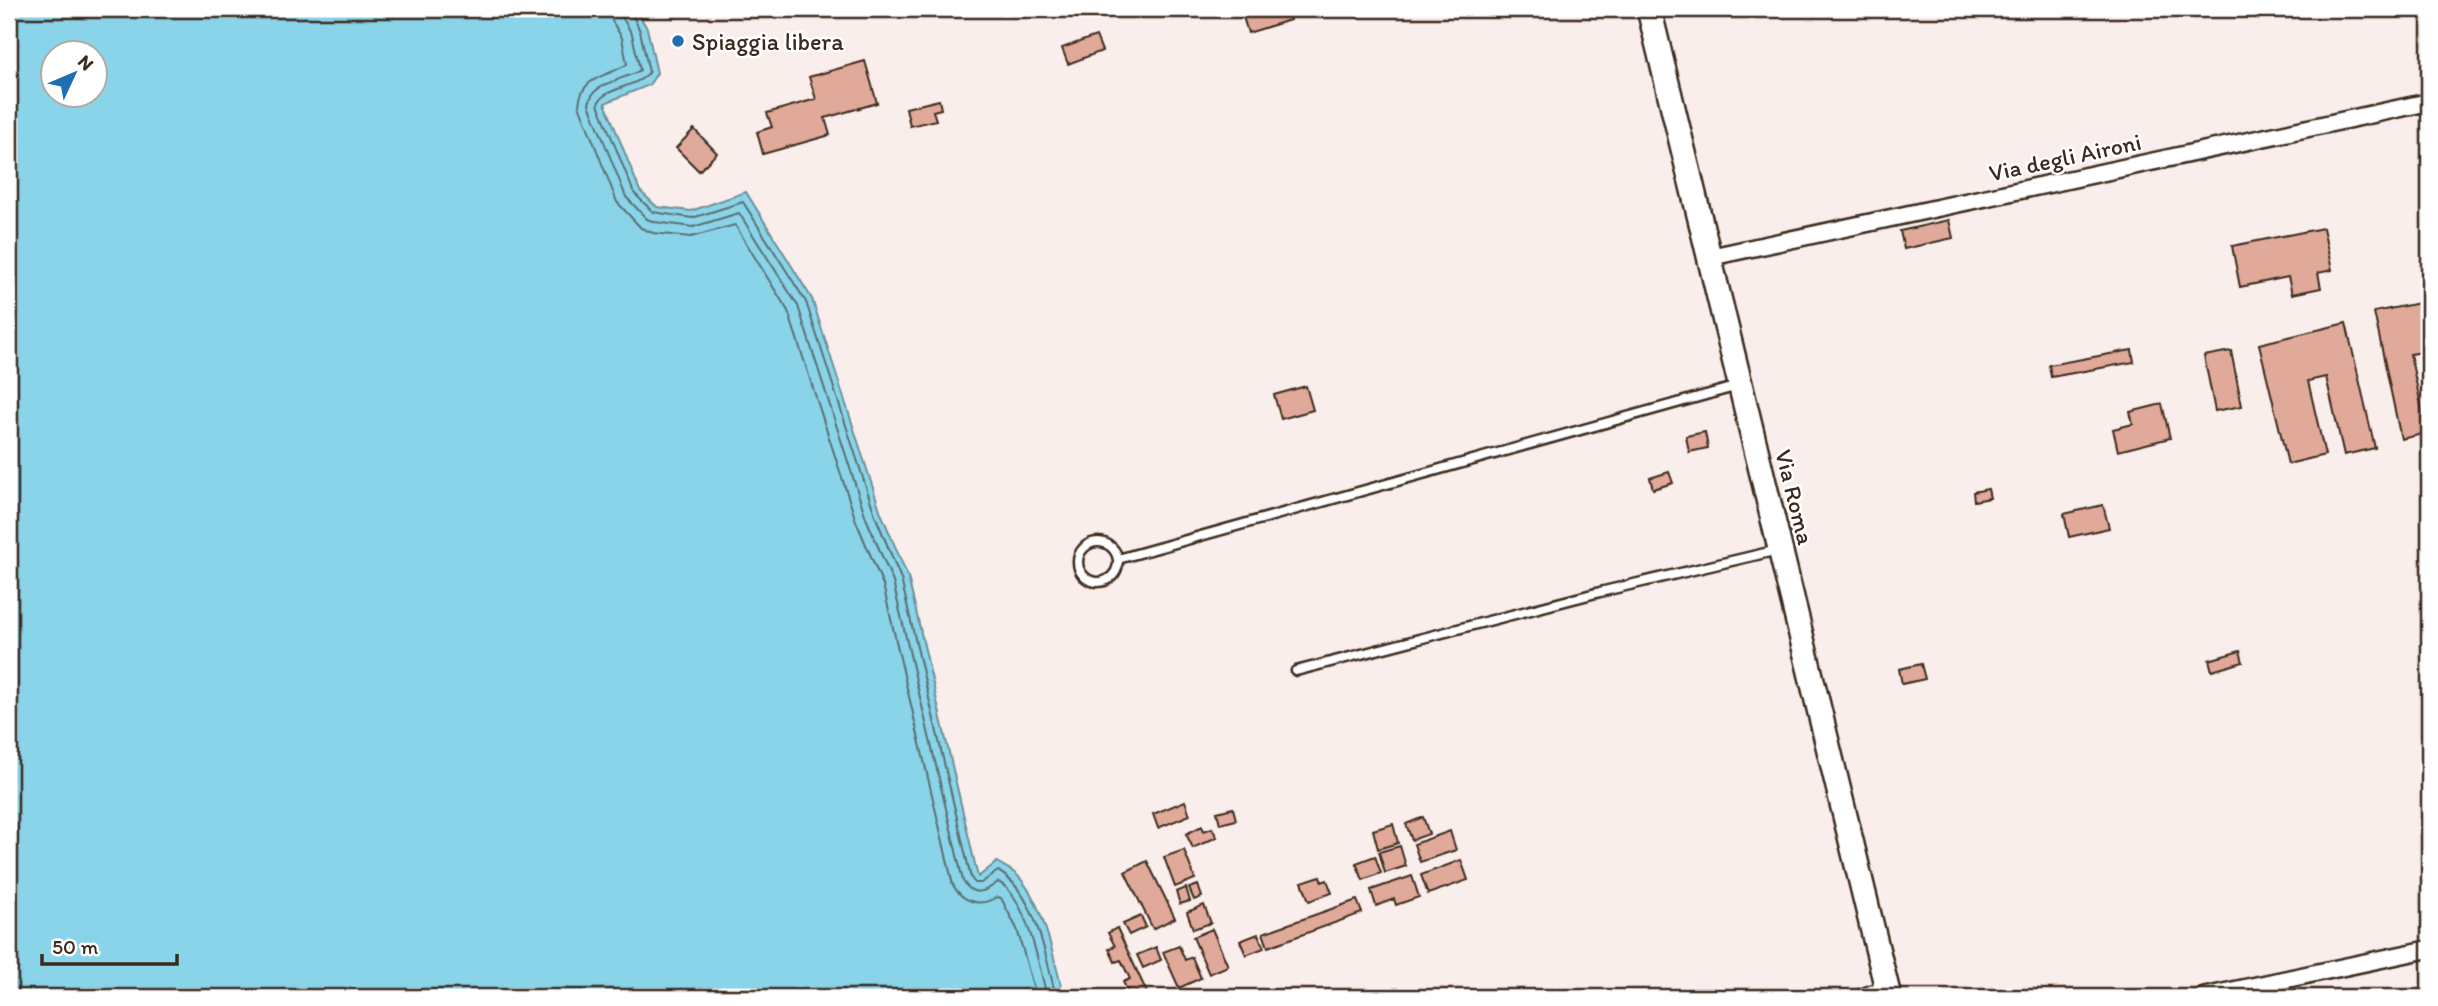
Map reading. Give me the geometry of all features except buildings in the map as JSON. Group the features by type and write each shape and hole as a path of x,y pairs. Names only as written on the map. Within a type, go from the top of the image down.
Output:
{"street":[{"name":"Via Roma","path":"1648,9 1887,990"},
{"name":"Via degli Aironi","path":"1710,257 2429,102"},
{"path":"2202,997 2429,949"}],"lane":[{"path":"1118,559 1741,385"},
{"path":"1098,542 1111,547 1118,559 1112,576 1101,582 1089,580 1078,565 1081,552 1091,543 1098,542"},
{"path":"1296,671 1600,592 1781,550"},
{"path":"1853,997 1887,990"}],"water":[{"path":"9,9 635,9 647,28 657,73 649,85 605,103 640,191 657,207 691,211 746,192 812,299 881,513 908,577 978,877 997,862 1016,874 1026,886 1047,932 1064,997 9,997"}],"place":[{"name":"Spiaggia libera","path":"678,41"}]}
